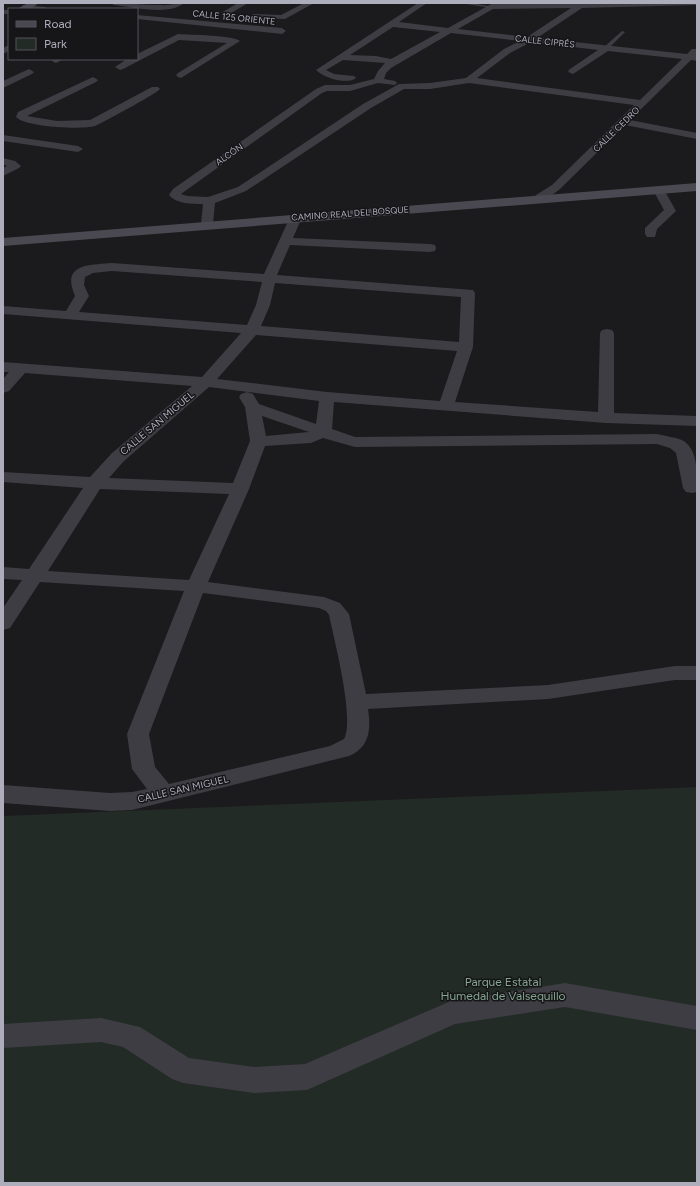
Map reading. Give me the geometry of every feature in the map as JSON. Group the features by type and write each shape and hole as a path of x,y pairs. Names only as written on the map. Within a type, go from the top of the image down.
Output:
{"street":[{"path":"23,8 36,3"},
{"path":"114,3 136,7 168,8 180,3"},
{"path":"244,3 225,12 243,15 280,17 310,3"},
{"path":"423,3 320,70 331,76 378,81 402,86 430,86 469,80 642,103"},
{"path":"378,81 380,74 392,62 495,5 697,3"},
{"path":"469,80 507,51 528,40 582,4"},
{"path":"209,38 230,26 243,15"},
{"name":"CALLE 125 ORIENTE","path":"138,18 282,31"},
{"name":"CALLE CIPRÉS","path":"392,24 528,40 694,55"},
{"path":"138,57 178,37 234,40 237,42 181,75"},
{"path":"573,70 606,48"},
{"name":"CALLE CEDRO","path":"540,198 556,186 694,55"},
{"path":"341,56 392,62"},
{"path":"120,67 132,60"},
{"path":"3,85 29,72"},
{"path":"92,80 21,116 24,118 48,122 76,125 93,123 155,89"},
{"name":"ALCÓN","path":"208,201 186,200 179,198 176,195 177,191 319,91 325,88 350,88 378,81"},
{"path":"207,224 208,201 242,189 367,106 402,86"},
{"path":"3,148 48,122"},
{"path":"623,122 697,136"},
{"path":"3,138 78,149"},
{"path":"3,161 11,163 15,166 3,173"},
{"name":"CAMINO REAL DEL BOSQUE","path":"3,242 207,224 697,187"},
{"path":"651,234 651,228 670,211 659,190"},
{"name":"CALLE SAN MIGUEL","path":"3,624 95,483 118,457 206,382 253,329 263,305 269,279 296,217"},
{"path":"286,241 430,248"},
{"path":"70,315 82,296 77,285 78,275 90,269 112,267 468,293 466,347 446,406"},
{"path":"3,310 466,347"},
{"path":"606,418 607,333"},
{"path":"3,367 206,382 327,397 606,418 697,421"},
{"path":"3,388 21,368"},
{"path":"162,792 144,769 138,734 196,586 240,489 258,441 254,407 241,387"},
{"path":"323,431 327,397"},
{"path":"254,407 343,439 356,442 657,439 676,444 684,451 692,488"},
{"path":"258,441 311,438 323,431"},
{"path":"3,477 95,483 240,489"},
{"path":"3,573 118,582 196,586 324,602 333,607 339,614 357,702 548,692 675,673 697,673"},
{"name":"CALLE SAN MIGUEL","path":"3,794 110,802 132,801 162,792 335,753 349,747 356,740 358,734 357,702"},
{"path":"3,1036 101,1030 130,1036 183,1070 254,1080 307,1077 451,1013 564,995 697,1018"}],"lane":[{"path":"462,3 495,5"},
{"path":"606,48 623,32"}],"green space":[{"name":"Parque Estatal Humedal de Valsequillo","path":"697,787 697,1183 3,1183 3,816"}]}
